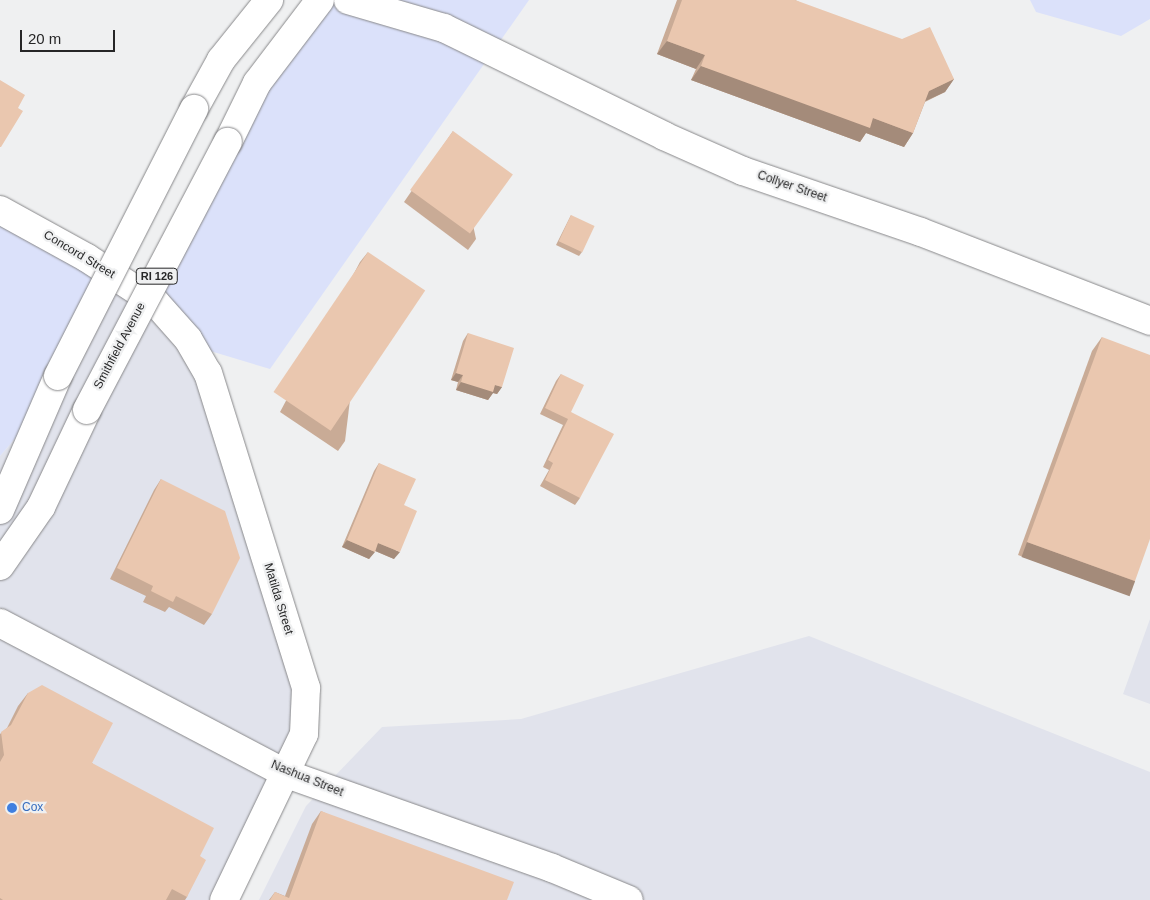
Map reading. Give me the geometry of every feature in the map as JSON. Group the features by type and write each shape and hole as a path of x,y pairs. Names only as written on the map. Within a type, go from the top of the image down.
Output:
{"street":[{"path":"0,510 58,376 194,109 220,60 269,0"},
{"name":"Smithfield Avenue","path":"0,566 41,507 87,410 257,83 320,0"},
{"name":"Collyer Street","path":"348,0 444,28 718,160 921,232 1150,321"},
{"name":"Collyer Street","path":"411,0 444,28"},
{"name":"Concord Street","path":"0,210 87,258 156,303"},
{"name":"Matilda Street","path":"156,303 188,339 208,374 306,688 304,734 284,772 224,900"},
{"name":"Nashua Street","path":"0,623 284,772 552,868 629,900"}],"shaded area":[{"path":"324,0 529,0 270,369 197,347 152,277"},
{"path":"1030,0 1150,0 1150,19 1121,36 1036,12"},
{"path":"0,209 101,265 25,427 0,456"},
{"path":"108,273 178,322 304,711 226,900 0,900 0,456 25,427"},
{"path":"1150,619 1150,704 1123,694"},
{"path":"809,636 1150,772 1150,900 259,900 306,806 382,727 521,719"}],"building":[{"path":"682,0 795,0 902,39 930,27 954,79 929,91 913,133 873,118 870,128 701,66 705,55 667,41"},
{"path":"0,80 25,95 18,108 23,111 1,147 0,147"},
{"path":"453,131 513,174 470,234 410,190"},
{"path":"571,215 595,226 582,252 559,241"},
{"path":"368,252 425,291 331,431 273,392"},
{"path":"468,333 514,348 502,387 495,385 493,392 461,382 463,375 456,373"},
{"path":"1102,337 1150,355 1150,539 1135,581 1027,542"},
{"path":"561,374 584,385 571,412 614,434 580,498 545,480 553,463 548,460 568,419 545,408"},
{"path":"379,463 416,479 404,505 417,511 400,552 378,543 375,552 347,540"},
{"path":"161,479 225,511 240,558 212,614 176,596 173,602 151,591 153,586 117,568"},
{"path":"42,685 113,723 92,763 214,828 200,856 206,860 187,897 172,889 166,900 3,900 0,898 0,762 4,755 1,732 11,725 28,693"},
{"path":"321,811 514,882 507,900 270,900 275,892 289,898"}],"place":[{"name":"Cox","path":"12,808"}]}
